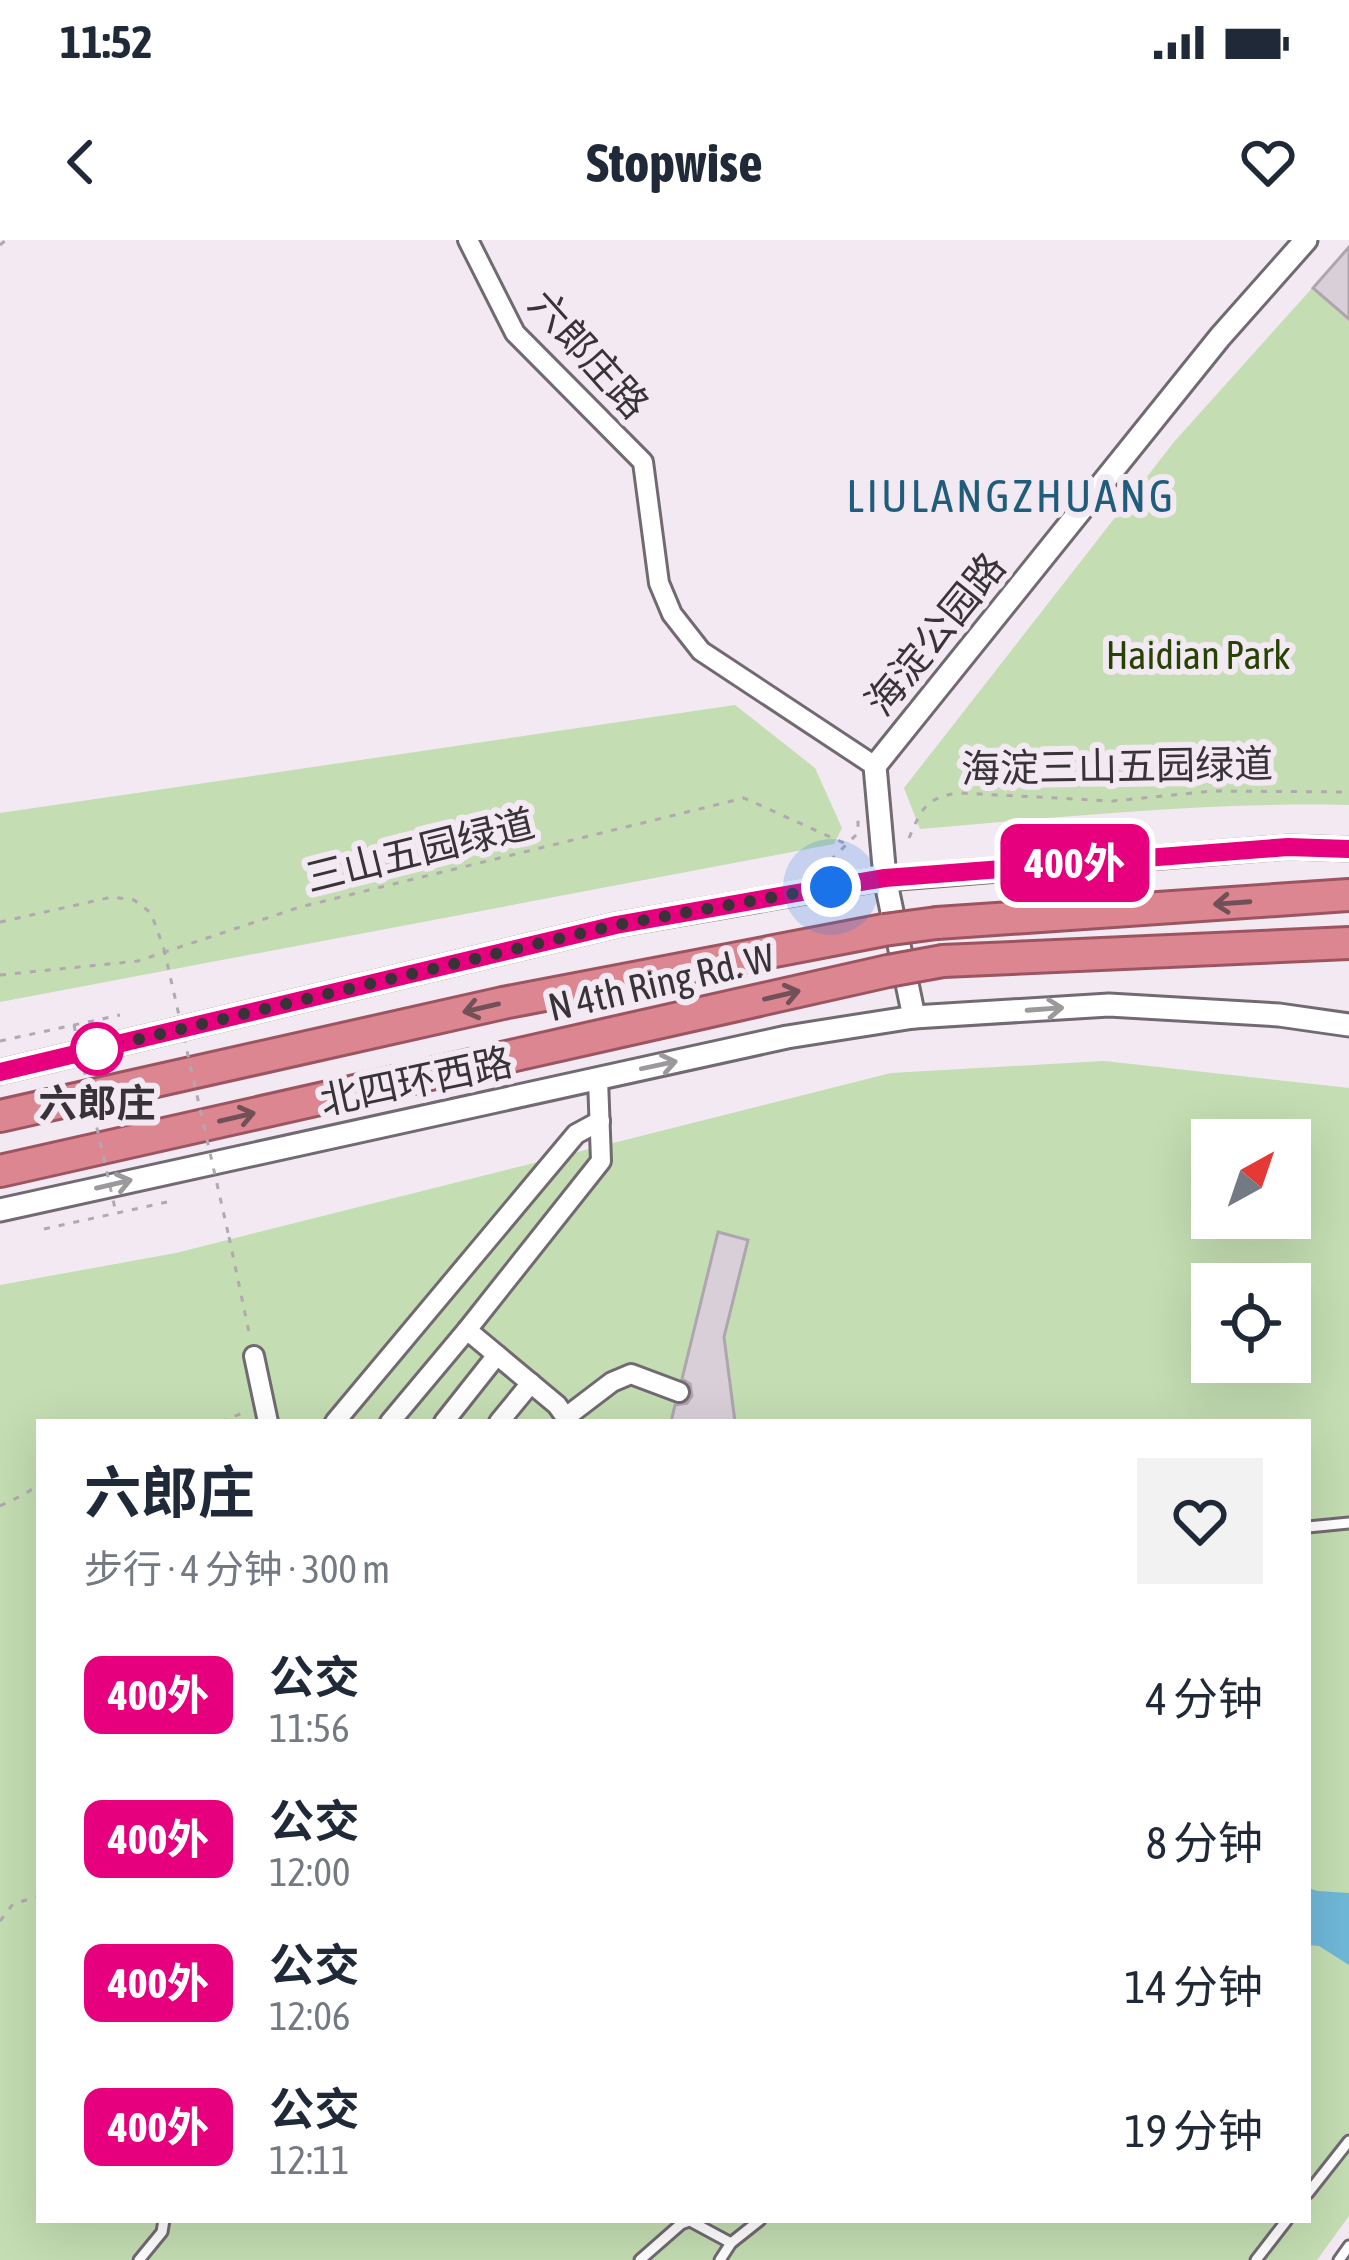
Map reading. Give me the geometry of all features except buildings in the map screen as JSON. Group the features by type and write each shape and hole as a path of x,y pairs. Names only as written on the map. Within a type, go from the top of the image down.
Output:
{"highway":[{"name":"N 4th Ring Rd. W","path":"0,1116 503,1003 884,930 1349,895"},
{"name":"N 4th Ring Rd. W","path":"0,1171 943,961 1349,943"}],"street":[{"name":"六郎庄路","path":"468,240 515,333 643,462 658,583 672,614 701,650 874,766"},
{"name":"海淀公园路","path":"914,1017 885,878 874,766 1220,337 1306,240"},
{"path":"0,1072 616,925 885,878 1288,847 1349,849"},
{"name":"北四环西路","path":"0,1210 787,1037 914,1017 1109,1005 1279,1015 1349,1025"},
{"path":"393,1419 602,1161 598,1078"},
{"path":"338,1419 576,1134 599,1121"},
{"path":"467,1330 532,1383 566,1419"},
{"path":"446,1419 497,1355"},
{"path":"254,1356 266,1413"},
{"path":"568,1419 612,1382 632,1374 679,1392"},
{"path":"502,1419 532,1383"}],"lane":[{"path":"1311,1526 1349,1523"},
{"path":"1311,2189 1349,2141"},
{"path":"139,2260 162,2232 164,2223"},
{"path":"640,2260 685,2223"},
{"path":"696,2223 731,2243"},
{"path":"720,2260 731,2243 756,2223"},
{"path":"1256,2260 1285,2223"},
{"path":"1339,2260 1349,2246"}],"path":[{"path":"0,245 6,240"},
{"name":"海淀三山五园绿道","path":"909,838 928,802 960,793 1113,801 1213,790 1349,792"},
{"name":"三山五园绿道","path":"0,975 138,961 300,907 744,797 846,844 812,879"},
{"path":"0,922 112,897 134,900 151,913 160,931 254,1356"},
{"path":"0,1041 120,1015"},
{"path":"74,1025 116,1213"},
{"path":"44,1229 167,1202"},
{"path":"236,1419 266,1413"},
{"path":"0,1506 36,1487"},
{"path":"0,1921 13,1904 36,1897"}],"green space":[{"name":"Haidian Park","path":"1349,247 1349,805 1188,808 920,829 904,788 1174,442"},
{"path":"735,705 815,768 842,828 834,844 0,1002 0,813"},
{"path":"1104,1061 1349,1088 1349,2216 1317,2260 0,2260 0,1285 176,1253 891,1073"}],"water":[{"path":"1311,1889 1349,1893 1349,1965 1311,1945"}],"bus line":[{"name":"400外","path":"0,1072 616,925 874,880 1288,847 1349,849"}],"place":[{"name":"六郎庄","path":"97,1049"}],"district":[{"name":"LIULANGZHUANG","path":"1011,496"}],"route":[{"path":"97,1049 616,925 831,887"}]}
